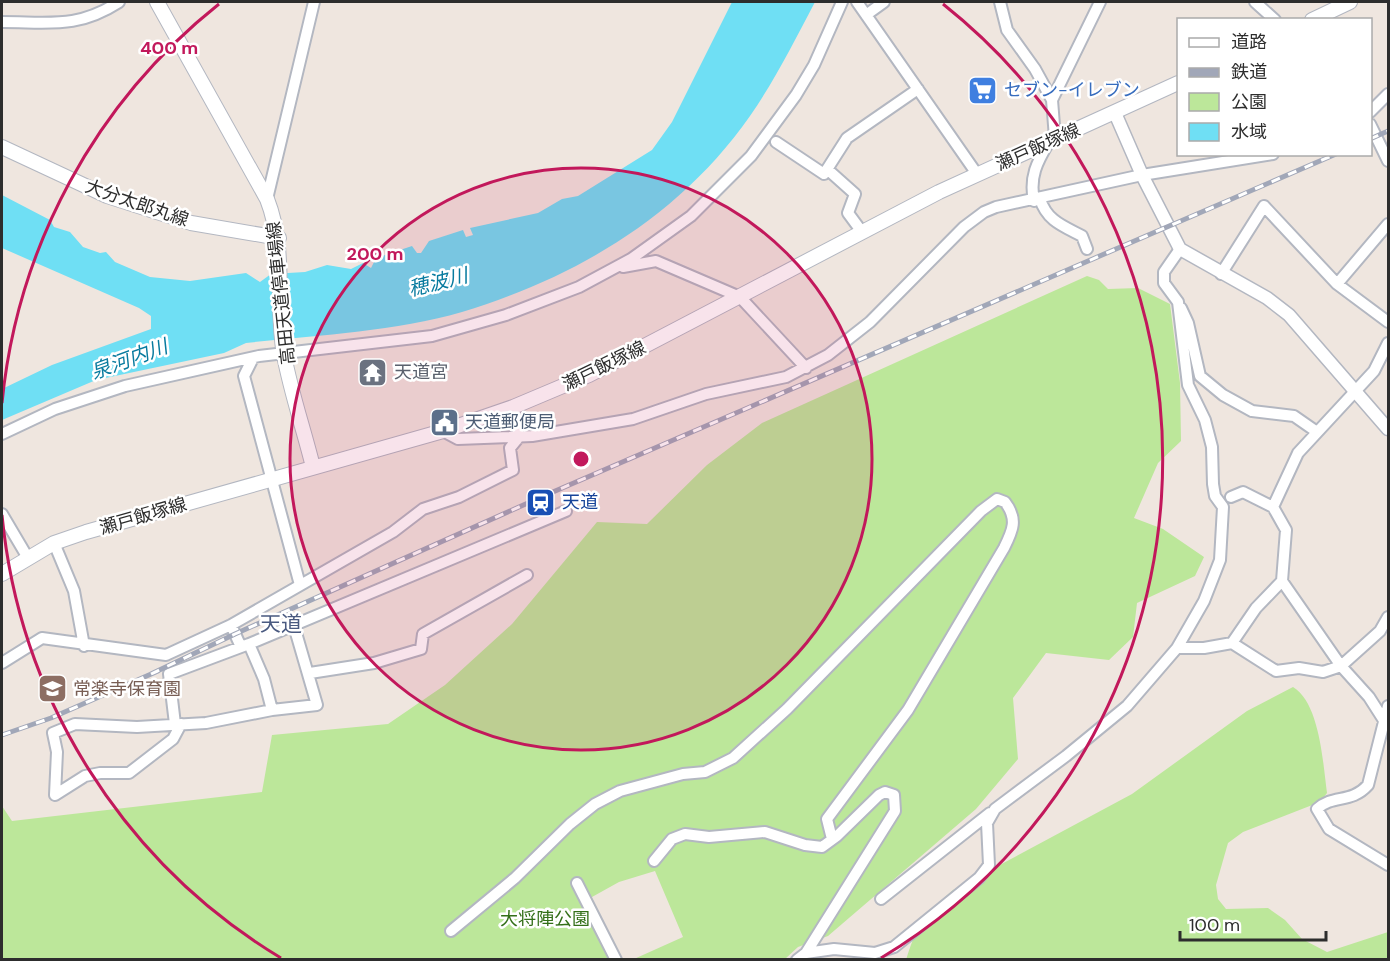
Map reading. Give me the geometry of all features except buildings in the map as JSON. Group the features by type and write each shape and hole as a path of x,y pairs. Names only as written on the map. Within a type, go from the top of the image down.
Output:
{"main road":[{"name":"高田天道停車場線","path":"158,2 267,199 279,241 284,352 313,467"},
{"path":"1316,18 1350,2"},
{"name":"瀬戸飯塚線","path":"2,574 54,543 443,431 513,407 589,375 977,174 1177,83"},
{"name":"大分太郎丸線","path":"2,147 106,196 191,222 279,241"}],"street":[{"path":"2,22 69,22 90,19 120,2"},
{"path":"267,199 314,2"},
{"path":"2,434 55,409 125,386 284,352 432,336 550,300 611,270 631,259 691,216 751,156 796,95 814,65 842,2"},
{"path":"857,2 977,174"},
{"path":"866,15 884,2"},
{"path":"1000,2 1007,30 1035,69 1052,100"},
{"path":"1087,249 1082,236 1053,221 1044,212 1037,200 1031,181 1034,170 1052,140 1052,100 1100,2"},
{"path":"1255,2 1273,18"},
{"path":"776,142 824,174 847,138 918,89"},
{"path":"1372,108 1389,94"},
{"path":"1115,112 1142,176 1180,249 1267,298 1288,315 1389,429"},
{"path":"1372,126 1389,161"},
{"path":"443,431 458,439 519,437 633,419 706,394 773,382 806,368 870,322 964,227 984,212 996,207 1142,176 1261,156"},
{"path":"827,169 855,194 848,213 862,232"},
{"path":"1221,274 1264,206 1337,284 1389,322"},
{"path":"1337,284 1389,224"},
{"path":"1180,249 1164,272 1164,284 1178,302 1188,323 1200,376 1223,395 1252,411 1294,416 1317,432"},
{"path":"611,270 656,261 740,297 806,368"},
{"path":"881,899 1127,706 1177,648 1204,601 1220,560 1223,507 1215,496 1212,447 1205,420 1188,385 1178,302"},
{"path":"1273,507 1298,453 1374,371 1389,343"},
{"path":"253,358 244,376 300,585"},
{"path":"513,407 519,437"},
{"path":"2,663 42,638 84,646 166,655 231,625 393,532 423,509 459,497 513,470 510,448 519,437"},
{"path":"1231,497 1243,492 1273,507 1286,530 1282,581 1341,666 1369,697 1385,722"},
{"path":"451,930 515,878 570,824 595,804 620,791 683,774 705,772 733,758 787,709 981,512 997,500 1005,502 1014,519 1012,531 908,710 827,819 831,835 837,836"},
{"path":"294,626 310,673 317,705 272,710 206,723 178,724 137,727 75,724 53,733 57,752 55,795 85,776 129,772 173,739 178,724 169,674 294,626 566,511"},
{"path":"2,514 28,558"},
{"path":"54,543 74,591 84,646"},
{"path":"310,673 374,663 421,649 423,634 527,575"},
{"path":"1232,643 1256,608 1282,581"},
{"path":"1177,648 1204,648 1232,643 1276,671 1299,668 1323,672 1341,666 1380,631 1389,617"},
{"path":"231,625 264,679 272,710"},
{"path":"1389,706 1368,785 1359,795 1325,801 1317,809 1329,830 1389,865"},
{"path":"654,861 672,839 685,834 709,837 765,832 805,845 822,847 837,836 879,795 885,792 894,795 895,811 801,956"},
{"path":"801,956 834,949 875,952 894,947 979,878 989,865 987,823 994,809"},
{"path":"577,883 616,960"}],"green space":[{"name":"大将陣公園","path":"1087,276 1099,280 1108,289 1138,288 1170,304 1180,383 1181,441 1158,463 1134,518 1163,529 1204,557 1195,576 1137,603 1133,637 1109,660 1046,653 1013,698 1018,759 976,809 828,936 798,947 785,959 634,959 683,937 655,871 619,882 583,902 611,959 2,959 2,806 12,821 262,792 272,735 388,724 445,685 512,624 597,522 647,524 707,465 762,423"},
{"path":"1293,687 1302,695 1315,720 1322,751 1327,793 1320,802 1243,832 1228,843 1216,885 1218,899 1226,909 1268,908 1285,920 1302,939 1327,952 1388,932 1388,959 906,960 923,920 953,890 1132,794 1247,711"}],"water":[{"path":"732,2 815,2 768,88 722,152 692,184 658,213 585,261 505,298 462,312 382,328 246,343 224,353 96,380 2,420 2,389 52,365 151,329 151,316 139,308 2,248 2,195 50,220 54,227 70,232 83,247 100,253 106,252 115,262 150,277 190,281 246,273 260,282 271,274 305,272 327,265 351,269 363,263 371,268 376,258 412,246 417,253 421,253 429,241 463,230 466,237 473,235 470,228 538,213 562,199 578,196 652,150 672,122"}],"railway":[{"path":"1372,138 1388,131"},
{"path":"151,674 539,498 1331,156"},
{"path":"2,735 51,718 158,671"}],"place":[{"name":"セブン-イレブン","path":"983,90"},
{"name":"天道宮","path":"373,372"},
{"name":"天道郵便局","path":"444,422"},
{"name":"天道","path":"541,502"},
{"name":"常楽寺保育園","path":"52,689"}],"district":[{"name":"天道","path":"281,624"}],"water label":[{"name":"穂波川","path":"438,282"},
{"name":"泉河内川","path":"129,359"}]}
